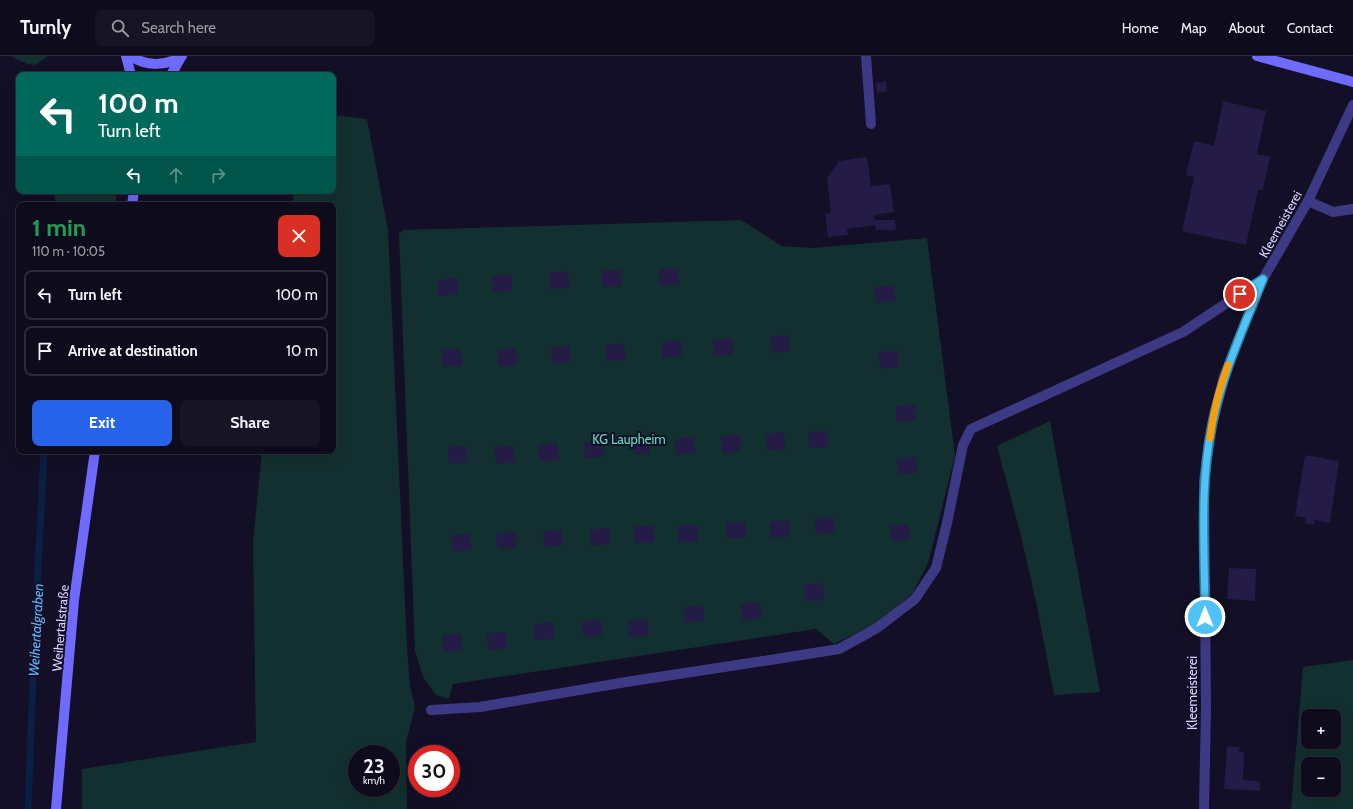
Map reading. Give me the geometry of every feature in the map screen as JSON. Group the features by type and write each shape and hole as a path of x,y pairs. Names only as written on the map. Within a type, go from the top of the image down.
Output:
{"street":[{"path":"126,56 131,72"},
{"path":"131,56 146,63 158,64 171,62 181,57"},
{"path":"866,56 871,124"},
{"path":"1257,56 1353,82"},
{"path":"173,72 181,57"},
{"name":"Kleemeisterei","path":"1204,809 1206,709 1204,480 1212,426 1224,376 1263,279 1308,201 1353,105"},
{"path":"1308,201 1333,212 1353,209"},
{"path":"431,710 480,707 626,682 839,649 877,628 915,599 936,568 963,446 971,429 1183,332 1263,279"},
{"name":"Weihertalstraße","path":"56,809 74,600 95,454"}],"green space":[{"path":"11,56 48,56 36,65 27,64"},
{"path":"336,115 367,119 388,230 407,648 410,686 415,707 406,742 407,809 82,809 82,769 256,742 253,542 262,454 336,454 336,202 292,202 294,194 336,194"},
{"path":"54,194 117,194 115,202 56,202"},
{"name":"KG Laupheim","path":"741,220 782,246 813,248 927,238 955,456 928,563 912,594 873,625 834,644 816,629 453,684 449,699 436,695 423,677 415,651 399,234 404,230"},
{"path":"1050,421 1100,692 1054,695 1037,606 1020,532 997,446"},
{"path":"1353,660 1353,809 1291,809 1303,667"}],"building":[{"path":"886,81 887,91 877,93 876,83"},
{"path":"1223,101 1266,111 1257,154 1270,157 1263,190 1258,190 1246,245 1182,231 1194,177 1186,175 1194,141 1214,146"},
{"path":"867,157 871,186 890,184 894,212 874,215 875,220 895,220 896,230 876,230 875,225 847,229 848,235 828,237 825,214 831,213 827,178 839,161"},
{"path":"678,268 679,284 660,286 659,269"},
{"path":"620,270 621,286 602,287 601,271"},
{"path":"568,271 569,288 550,289 549,273"},
{"path":"511,274 512,291 493,292 492,276"},
{"path":"457,278 458,294 439,296 438,280"},
{"path":"894,285 895,302 876,303 875,287"},
{"path":"789,335 791,351 772,353 770,337"},
{"path":"732,338 733,355 714,356 713,340"},
{"path":"680,340 682,356 663,358 661,342"},
{"path":"624,343 626,360 607,361 605,345"},
{"path":"569,345 571,362 552,363 551,347"},
{"path":"516,348 517,365 498,366 497,350"},
{"path":"460,349 462,365 443,367 442,350"},
{"path":"898,351 899,367 880,369 879,352"},
{"path":"915,405 916,421 897,422 896,406"},
{"path":"827,431 828,447 809,448 808,432"},
{"path":"784,432 785,449 767,450 765,434"},
{"path":"740,435 741,451 722,453 721,436"},
{"path":"694,437 695,453 676,455 675,439"},
{"path":"649,438 650,454 635,455 633,439"},
{"path":"603,440 604,457 585,458 584,442"},
{"path":"557,443 559,460 540,461 538,445"},
{"path":"467,446 467,462 449,464 448,447"},
{"path":"513,446 515,462 496,464 494,447"},
{"path":"1305,455 1339,461 1330,523 1315,520 1314,525 1305,523 1306,518 1295,516"},
{"path":"916,457 917,473 898,475 897,458"},
{"path":"834,517 835,533 816,535 815,518"},
{"path":"789,520 790,536 771,538 770,522"},
{"path":"745,521 746,537 727,538 726,522"},
{"path":"909,524 910,540 891,541 890,525"},
{"path":"653,525 654,542 635,543 634,527"},
{"path":"697,525 698,541 679,543 678,526"},
{"path":"609,528 610,544 591,546 590,530"},
{"path":"562,529 563,545 544,547 543,531"},
{"path":"515,531 517,548 498,549 496,533"},
{"path":"470,534 472,550 453,552 451,535"},
{"path":"1229,568 1256,569 1255,601 1227,599"},
{"path":"823,583 824,600 805,601 804,585"},
{"path":"760,602 761,619 742,620 741,604"},
{"path":"703,605 704,621 685,623 684,607"},
{"path":"647,619 648,636 629,637 628,621"},
{"path":"601,620 602,636 583,637 582,621"},
{"path":"553,622 554,639 535,640 534,624"},
{"path":"506,632 507,648 488,650 487,633"},
{"path":"461,634 462,650 443,652 442,635"},
{"path":"1227,746 1240,747 1239,752 1244,752 1243,780 1260,781 1260,791 1224,789"}],"waterway":[{"name":"Weihertalgraben","path":"28,809 44,454"}],"slow traffic":[{"path":"1210,438 1224,376 1228,365"}],"route":[{"path":"1205,617 1204,480 1212,426 1224,376 1263,279 1240,294"}]}
